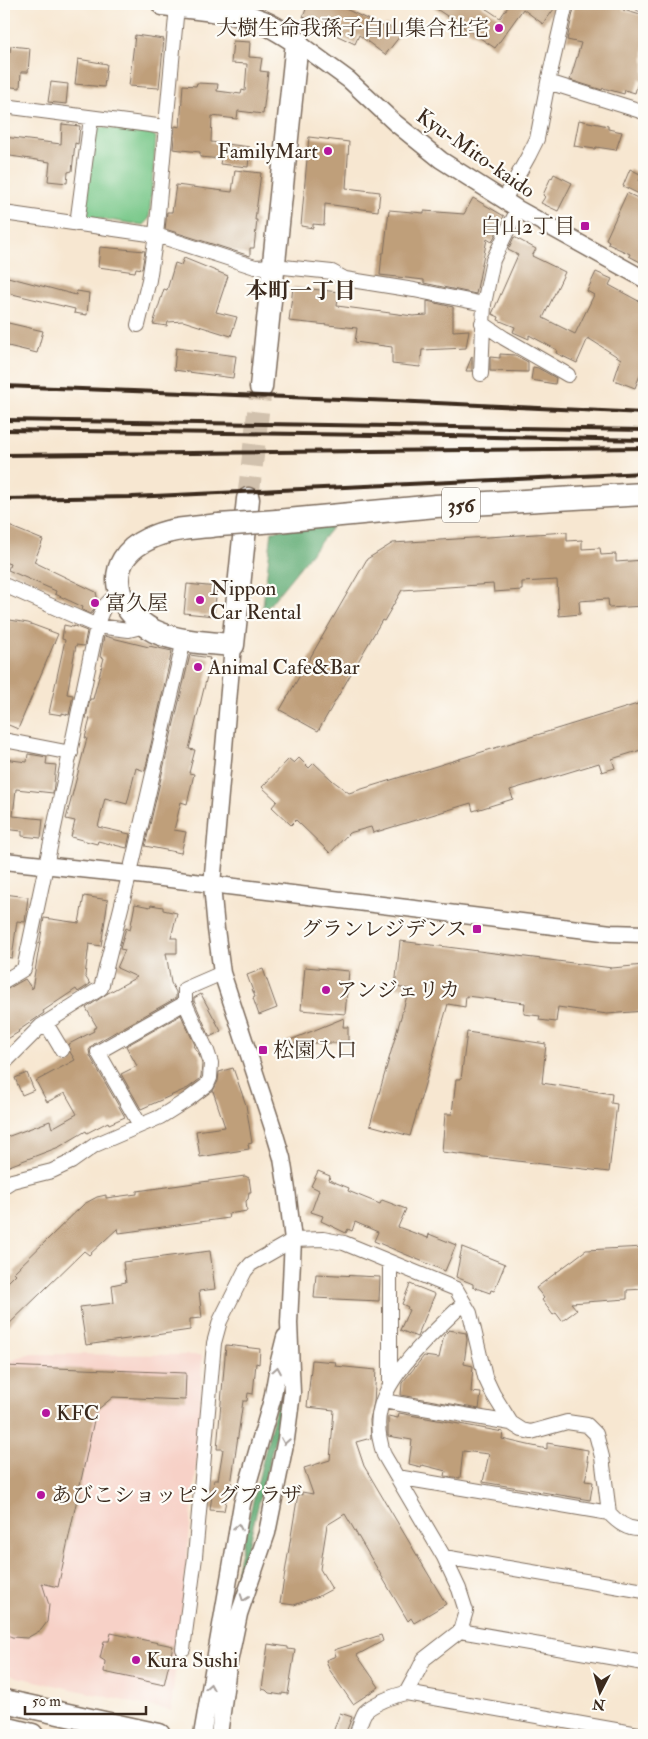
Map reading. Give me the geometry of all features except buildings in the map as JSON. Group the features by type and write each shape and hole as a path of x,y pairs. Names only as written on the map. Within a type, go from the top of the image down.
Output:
{"highway":[{"path":"170,5 253,18 273,26 297,42 261,387"},
{"name":"356","path":"119,595 119,571 129,553 137,545 165,532 219,525 436,506 644,494"},
{"path":"119,595 132,616 145,626 164,635 184,640 233,645 248,499"},
{"path":"4,1700 159,1735"},
{"path":"4,1728 32,1735"}],"street":[{"path":"504,200 537,139 566,4"},
{"path":"138,325 149,280 156,235 165,127 170,5"},
{"name":"Kyu-Mito-kaido","path":"297,42 349,80 394,122 440,160 518,210 644,279"},
{"path":"548,82 644,112"},
{"path":"4,106 165,127"},
{"path":"77,224 91,118"},
{"path":"481,374 484,304 493,260 518,210"},
{"path":"4,213 156,235 255,267 274,266 332,272 345,279 484,304"},
{"path":"482,323 568,375"},
{"path":"4,585 97,626 129,630 145,626"},
{"path":"4,981 24,968 101,610 110,599 119,595"},
{"path":"4,1063 42,1026 100,988 184,640"},
{"path":"219,1735 228,1667 239,1614 267,1533 286,1440 292,1393 289,1323 293,1240 282,1158 222,973 212,885 233,645"},
{"path":"4,740 70,754"},
{"path":"4,861 129,874 611,934 644,934"},
{"path":"4,1186 12,1181 52,1171 71,1162 94,1145 160,1117 203,1089 210,1078 211,1063 185,1003 185,989 222,973"},
{"path":"140,1125 98,1052 185,1003"},
{"path":"42,1026 50,1030 62,1050"},
{"path":"183,1649 195,1557 216,1336 220,1321 245,1271 251,1264 293,1240 323,1239 344,1243 456,1289 470,1313 485,1377 511,1423"},
{"path":"390,1262 390,1385"},
{"path":"406,1693 424,1659 460,1631 466,1611 459,1589 444,1557 384,1455 378,1438 379,1411 390,1385 425,1339 464,1303"},
{"path":"202,1735 242,1504 272,1400 279,1361 289,1323"},
{"path":"383,1401 511,1423 522,1430 531,1432 567,1422 587,1425 596,1434 602,1457 609,1513"},
{"path":"397,1477 609,1513 623,1526 644,1528"},
{"path":"444,1557 644,1591"},
{"path":"460,1631 644,1664"},
{"path":"356,1735 364,1713 396,1694 406,1693 644,1735"}],"shaded area":[{"name":"あびこショッピングプラザ","path":"28,1354 202,1355 199,1441 171,1711 4,1674 4,1364"}],"green space":[{"path":"99,127 151,133 156,137 149,219 143,225 88,217 83,210 94,131"},
{"path":"335,524 262,614 272,531"},
{"path":"282,1394 284,1403 234,1602 232,1599 239,1559 278,1398"}],"tunnel":[{"path":"248,499 261,387"}],"railway":[{"path":"4,386 644,413"},
{"path":"4,420 644,430"},
{"path":"4,430 644,440"},
{"path":"4,455 644,448"},
{"path":"4,499 132,497 644,473"}],"place":[{"name":"大樹生命我孫子白山集合社宅","path":"499,28"},
{"name":"FamilyMart","path":"328,151"},
{"name":"白山2丁目","path":"585,226"},
{"name":"Nippon Car Rental","path":"200,600"},
{"name":"富久屋","path":"95,603"},
{"name":"Animal Cafe&Bar","path":"198,667"},
{"name":"グランレジデンス","path":"477,929"},
{"name":"アンジェリカ","path":"326,990"},
{"name":"松園入口","path":"263,1050"},
{"name":"KFC","path":"46,1413"},
{"name":"あびこショッピングプラザ","path":"41,1495"},
{"name":"Kura Sushi","path":"136,1660"}],"district":[{"name":"本町一丁目","path":"301,290"}]}
